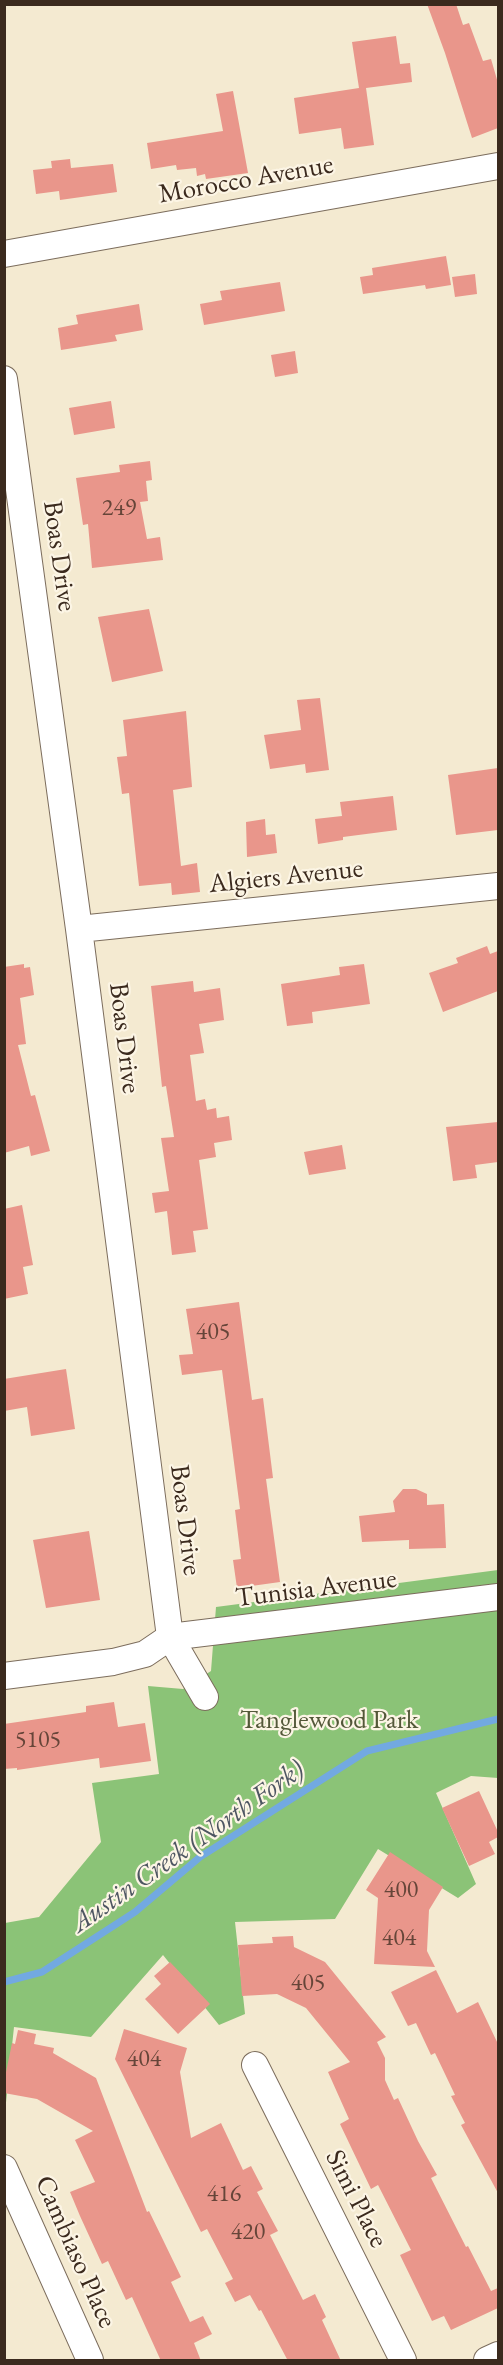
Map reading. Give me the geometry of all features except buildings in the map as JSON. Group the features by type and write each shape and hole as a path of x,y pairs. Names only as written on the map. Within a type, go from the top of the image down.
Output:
{"street":[{"name":"Morocco Avenue","path":"4,254 498,166"},
{"name":"Boas Drive","path":"4,378 79,929 170,1637 205,1696"},
{"name":"Algiers Avenue","path":"79,929 498,886"},
{"name":"Tunisia Avenue","path":"4,1676 113,1662 145,1654 170,1637 498,1597"},
{"name":"Simi Place","path":"255,2065 403,2361"},
{"name":"Cambiaso Place","path":"4,2168 90,2361"},
{"path":"487,2361 498,2355"}],"green space":[{"name":"Tanglewood Park","path":"498,1570 498,1778 471,1776 436,1793 476,1884 458,1898 378,1849 335,1919 235,1922 245,2014 219,2025 163,1955 91,2037 14,2027 5,2112 5,1923 39,1917 101,1842 92,1783 159,1774 148,1686 183,1689 211,1671 216,1607"}],"waterway":[{"name":"Austin Creek (North Fork)","path":"4,1982 42,1972 135,1912 200,1857 367,1751 498,1719"}]}
